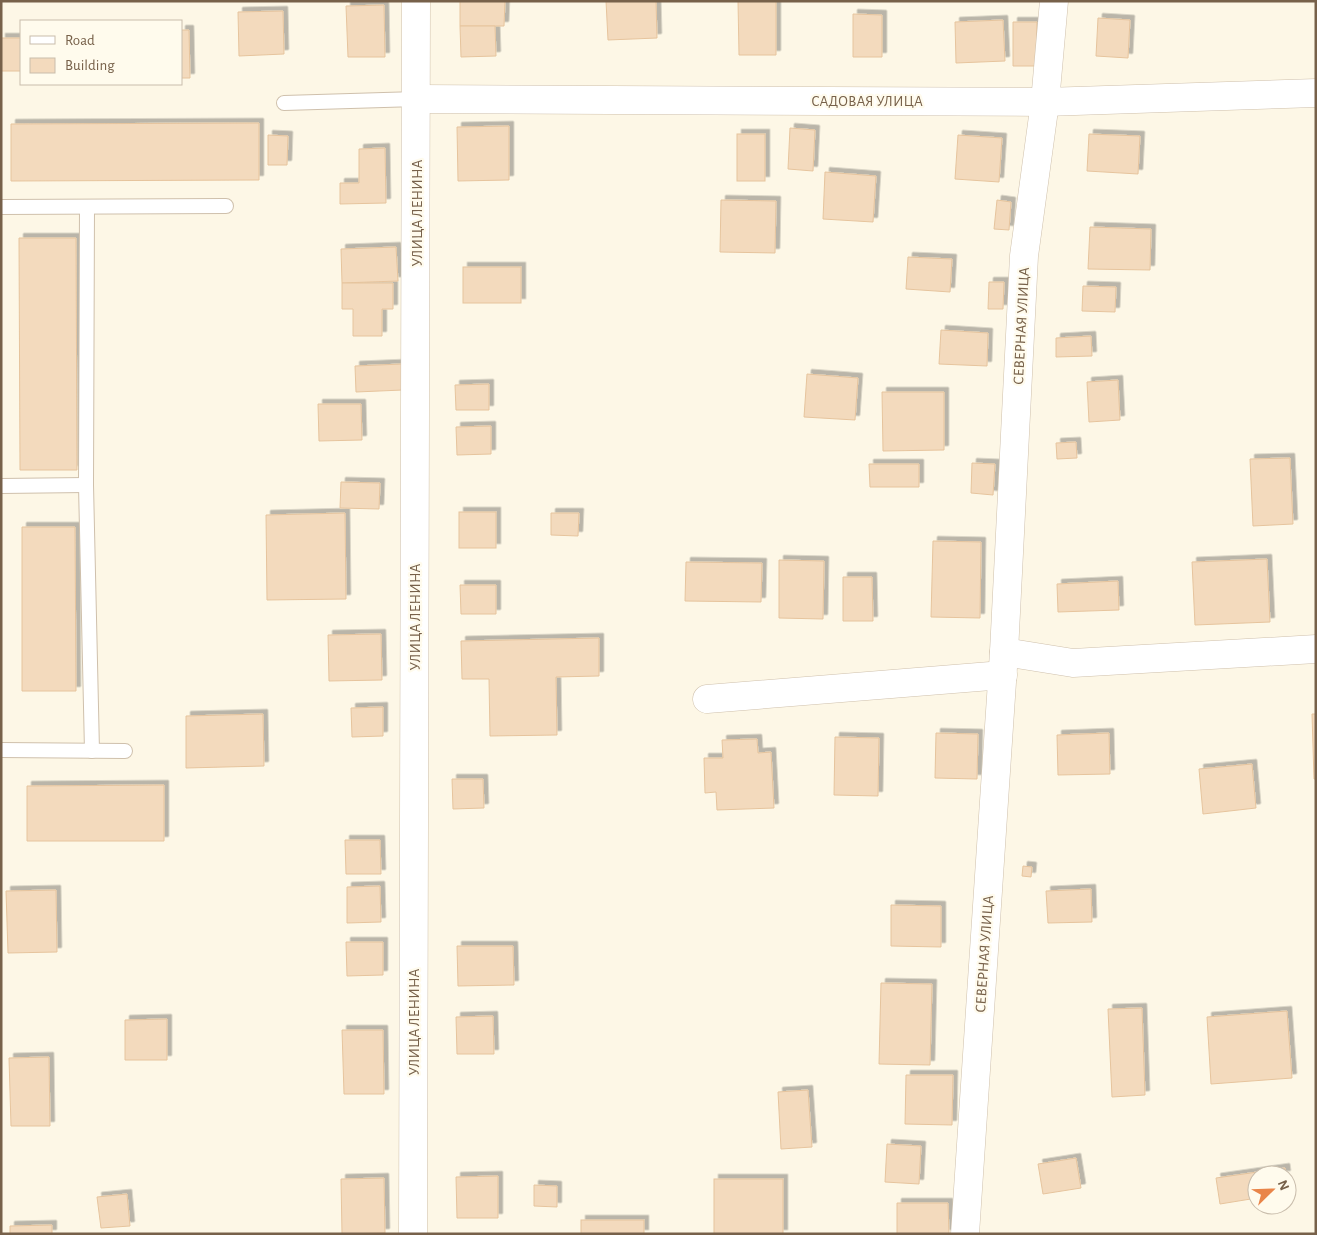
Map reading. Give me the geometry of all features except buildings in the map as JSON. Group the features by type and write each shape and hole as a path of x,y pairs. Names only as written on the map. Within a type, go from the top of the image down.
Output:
{"street":[{"name":"УЛИЦА ЛЕНИНА","path":"413,1234 416,1"},
{"name":"СЕВЕРНАЯ УЛИЦА","path":"965,1234 1004,664 1024,256 1045,102 1054,1"},
{"name":"САДОВАЯ УЛИЦА","path":"417,99 1045,102 1316,93"},
{"path":"707,699 1004,664 1316,649"}],"lane":[{"path":"284,103 417,99"},
{"path":"1,207 226,206"},
{"path":"87,208 86,485 92,751"},
{"path":"1,486 86,485"},
{"path":"1,750 126,751"}]}
